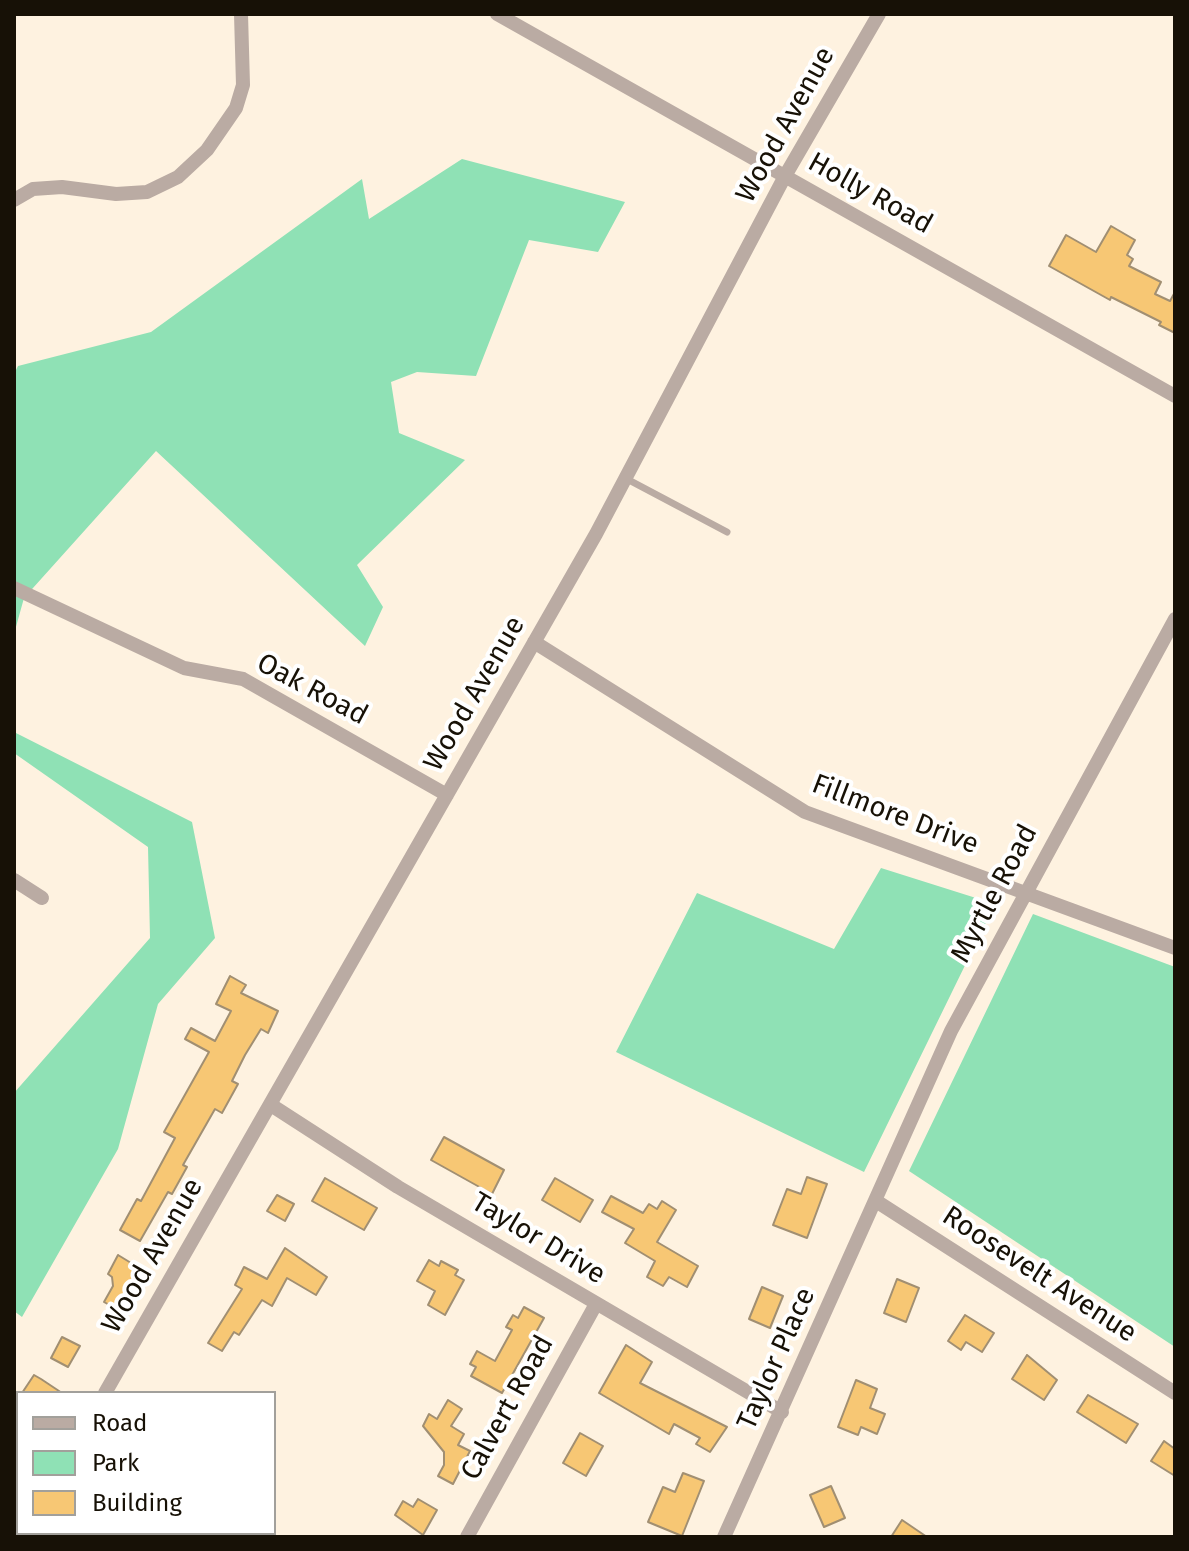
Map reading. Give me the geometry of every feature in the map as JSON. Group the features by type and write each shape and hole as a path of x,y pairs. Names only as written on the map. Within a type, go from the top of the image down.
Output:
{"street":[{"path":"14,200 33,189 62,187 116,194 147,192 178,177 207,150 236,108 243,85 241,14"},
{"name":"Holly Road","path":"497,14 1175,396"},
{"name":"Wood Avenue","path":"106,1391 534,642 785,176 879,14"},
{"name":"Oak Road","path":"14,588 184,668 243,679 447,795"},
{"name":"Myrtle Road","path":"876,1201 951,1031 1175,619"},
{"name":"Fillmore Drive","path":"534,642 805,812 1175,948"},
{"path":"14,880 42,898"},
{"name":"Taylor Drive","path":"271,1105 398,1187 782,1412"},
{"name":"Roosevelt Avenue","path":"876,1201 1175,1393"},
{"name":"Taylor Place","path":"729,1535 876,1201"},
{"name":"Calvert Road","path":"467,1537 596,1304"}],"lane":[{"path":"625,478 727,532"}],"green space":[{"path":"462,159 625,202 598,252 529,240 476,376 417,372 391,382 399,433 465,460 357,565 383,607 365,646 156,451 24,598 14,634 14,374 18,366 151,332 362,179 369,219"},
{"path":"14,732 192,822 215,938 158,1004 118,1149 22,1317 14,1311 14,1093 150,938 148,847 14,753"},
{"path":"881,868 995,904 864,1172 616,1052 697,893 834,949"},
{"path":"1033,914 1175,967 1175,1347 909,1171"}],"building":[{"path":"1111,226 1135,240 1127,255 1133,259 1129,266 1161,282 1155,294 1170,301 1175,292 1175,333 1159,325 1161,322 1111,297 1110,300 1049,266 1066,235 1096,252"},
{"path":"230,976 246,985 241,993 278,1011 268,1033 261,1029 245,1055 232,1081 238,1084 222,1113 215,1109 183,1165 187,1167 172,1194 168,1192 140,1241 120,1230 137,1199 141,1201 175,1138 164,1132 209,1052 185,1039 191,1028 215,1041 231,1011 216,1004"},
{"path":"444,1137 504,1170 492,1194 431,1160"},
{"path":"807,1177 827,1184 807,1238 773,1225 787,1189 801,1194"},
{"path":"325,1178 377,1208 364,1230 312,1201"},
{"path":"555,1178 593,1200 580,1222 542,1200"},
{"path":"277,1195 294,1204 285,1221 267,1211"},
{"path":"611,1196 643,1213 649,1204 657,1209 662,1201 676,1210 657,1242 698,1266 687,1287 669,1277 663,1286 647,1277 655,1261 625,1243 634,1229 602,1212"},
{"path":"285,1248 327,1277 316,1295 287,1278 272,1306 262,1300 239,1335 234,1332 222,1351 208,1343 242,1289 235,1285 244,1267 267,1279"},
{"path":"118,1255 136,1266 133,1271 139,1275 120,1311 104,1302 113,1286 112,1277 108,1274"},
{"path":"429,1260 439,1266 441,1261 458,1270 455,1275 464,1280 445,1315 428,1305 435,1291 417,1281"},
{"path":"897,1279 919,1288 906,1322 884,1313"},
{"path":"762,1287 783,1296 770,1328 749,1319"},
{"path":"524,1307 544,1318 502,1393 471,1376 476,1367 470,1364 477,1351 495,1361 512,1330 506,1327 513,1315 518,1318"},
{"path":"965,1315 994,1333 982,1352 966,1342 961,1350 948,1341"},
{"path":"62,1337 80,1346 68,1367 51,1358"},
{"path":"626,1345 652,1362 640,1383 727,1427 710,1452 696,1444 700,1438 674,1424 669,1434 599,1393"},
{"path":"1027,1355 1057,1380 1044,1400 1012,1379"},
{"path":"34,1375 59,1391 23,1391"},
{"path":"856,1380 877,1389 870,1408 885,1414 877,1434 861,1427 858,1435 838,1427"},
{"path":"1088,1395 1138,1424 1126,1443 1077,1412"},
{"path":"448,1400 462,1409 451,1426 464,1434 458,1445 470,1451 453,1484 438,1476 444,1465 444,1452 423,1426 429,1414 437,1419"},
{"path":"580,1433 603,1446 586,1476 563,1463"},
{"path":"1164,1441 1175,1449 1175,1476 1151,1461"},
{"path":"683,1473 704,1481 682,1536 648,1522 663,1487 675,1492"},
{"path":"831,1486 845,1518 824,1527 810,1495"},
{"path":"418,1499 437,1510 423,1535 395,1515 403,1501 413,1507"},
{"path":"902,1520 927,1537 891,1537"}]}
